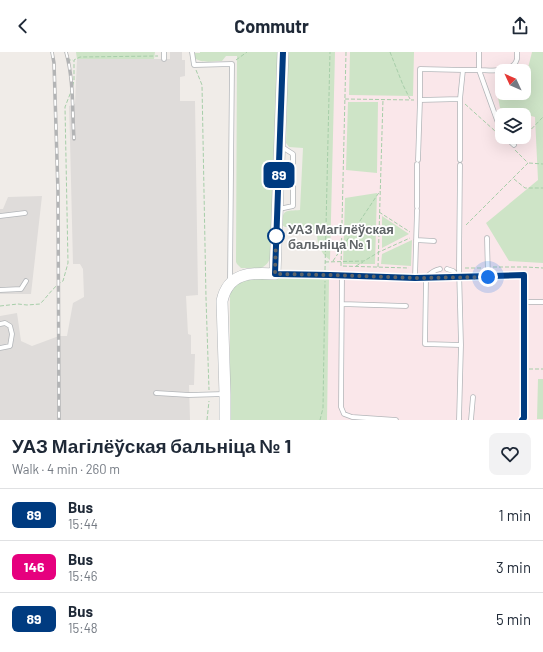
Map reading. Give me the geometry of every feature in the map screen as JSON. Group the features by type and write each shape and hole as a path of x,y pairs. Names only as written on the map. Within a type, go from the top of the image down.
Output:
{"main road":[{"path":"225,420 222,301 224,293 230,284 240,276 260,273 275,274 283,52"}],"lane":[{"path":"192,52 194,65 232,64 230,284"},
{"path":"479,52 479,70 495,119"},
{"path":"415,278 420,69 503,70 514,64 517,59 516,52"},
{"path":"460,160 460,99 464,70"},
{"path":"420,100 460,99"},
{"path":"277,210 293,206 293,154 280,146"},
{"path":"459,420 460,345 458,268 460,165"},
{"path":"0,216 25,213"},
{"path":"487,238 488,277"},
{"path":"416,240 434,241"},
{"path":"440,269 430,273 426,278 425,344 460,345"},
{"path":"447,269 450,269 456,273 459,278"},
{"path":"275,274 325,274 415,278 459,278 524,275 524,418 522,420"},
{"path":"342,275 341,407 344,414 352,417 396,420"},
{"path":"0,290 21,289 26,281"},
{"path":"524,302 543,302"},
{"path":"342,304 406,306"},
{"path":"0,324 5,323 10,326 12,334 10,346 0,348"},
{"path":"156,393 189,395 225,394"},
{"path":"472,420 473,397"}],"path":[{"path":"67,52 69,60 74,60 80,57 164,56"},
{"path":"232,64 247,52"},
{"path":"320,420 323,408 330,52"},
{"path":"346,52 341,266 415,269"},
{"path":"390,52 410,100"},
{"path":"0,306 40,304 51,290 63,281 68,263 66,107 74,80 74,60"},
{"path":"194,65 202,85 205,266 210,394 207,420"},
{"path":"345,99 420,100"},
{"path":"378,267 382,99"},
{"path":"460,99 495,130"},
{"path":"543,117 515,146 528,163 543,164"},
{"path":"459,231 528,163"},
{"path":"514,178 525,188 543,188"},
{"path":"333,262 380,190"},
{"path":"379,212 416,235"},
{"path":"355,267 379,252 416,235"},
{"path":"325,262 364,261"},
{"path":"458,268 543,268"},
{"path":"524,369 543,368"}],"shaded area":[{"path":"170,52 182,52 182,60 185,60 185,76 180,77 180,101 195,101 198,295 186,296 188,334 191,335 191,354 195,354 194,385 189,385 190,420 0,420 0,316 17,313 21,341 32,346 59,336 67,336 73,303 84,297 83,269 80,264 73,264 69,106 75,104 77,59 170,59"},
{"path":"335,52 543,52 543,420 327,420"},
{"path":"42,196 31,294 0,294 0,209 3,209 8,197"}],"green space":[{"path":"76,52 155,52 154,59 77,59"},
{"path":"279,52 273,230 268,231 268,239 272,243 269,261 261,268 241,268 236,262 237,56 226,56 222,61 200,61 193,57 194,53"},
{"path":"288,52 335,52 330,260 324,255 320,248 317,233 302,232 297,227 285,227 282,225 284,213 288,211 300,210 303,148 289,147 286,143"},
{"path":"350,52 414,52 413,96 349,95"},
{"path":"532,52 543,52 543,263 509,261 486,223 538,180 535,117 531,116 531,108 500,108 499,100 531,100 531,64 529,64"},
{"path":"348,102 378,102 377,173 346,170"},
{"path":"377,193 375,264 343,264 345,198"},
{"path":"382,216 409,234 382,248"},
{"path":"412,240 411,266 381,264 382,254"},
{"path":"256,278 329,279 327,420 230,420 230,292 240,281"},
{"path":"538,379 543,379 543,419 537,419"}],"railway":[{"path":"52,52 54,63 58,192 59,420"},
{"path":"66,52 72,84 74,139"}],"bus line":[{"name":"89","path":"283,52 275,274 415,278 459,278 524,275 524,418 522,420"}],"place":[{"name":"УАЗ Магілёўская бальніца № 1","path":"276,236"}],"route":[{"path":"276,236 275,274 415,278 488,277"}]}
